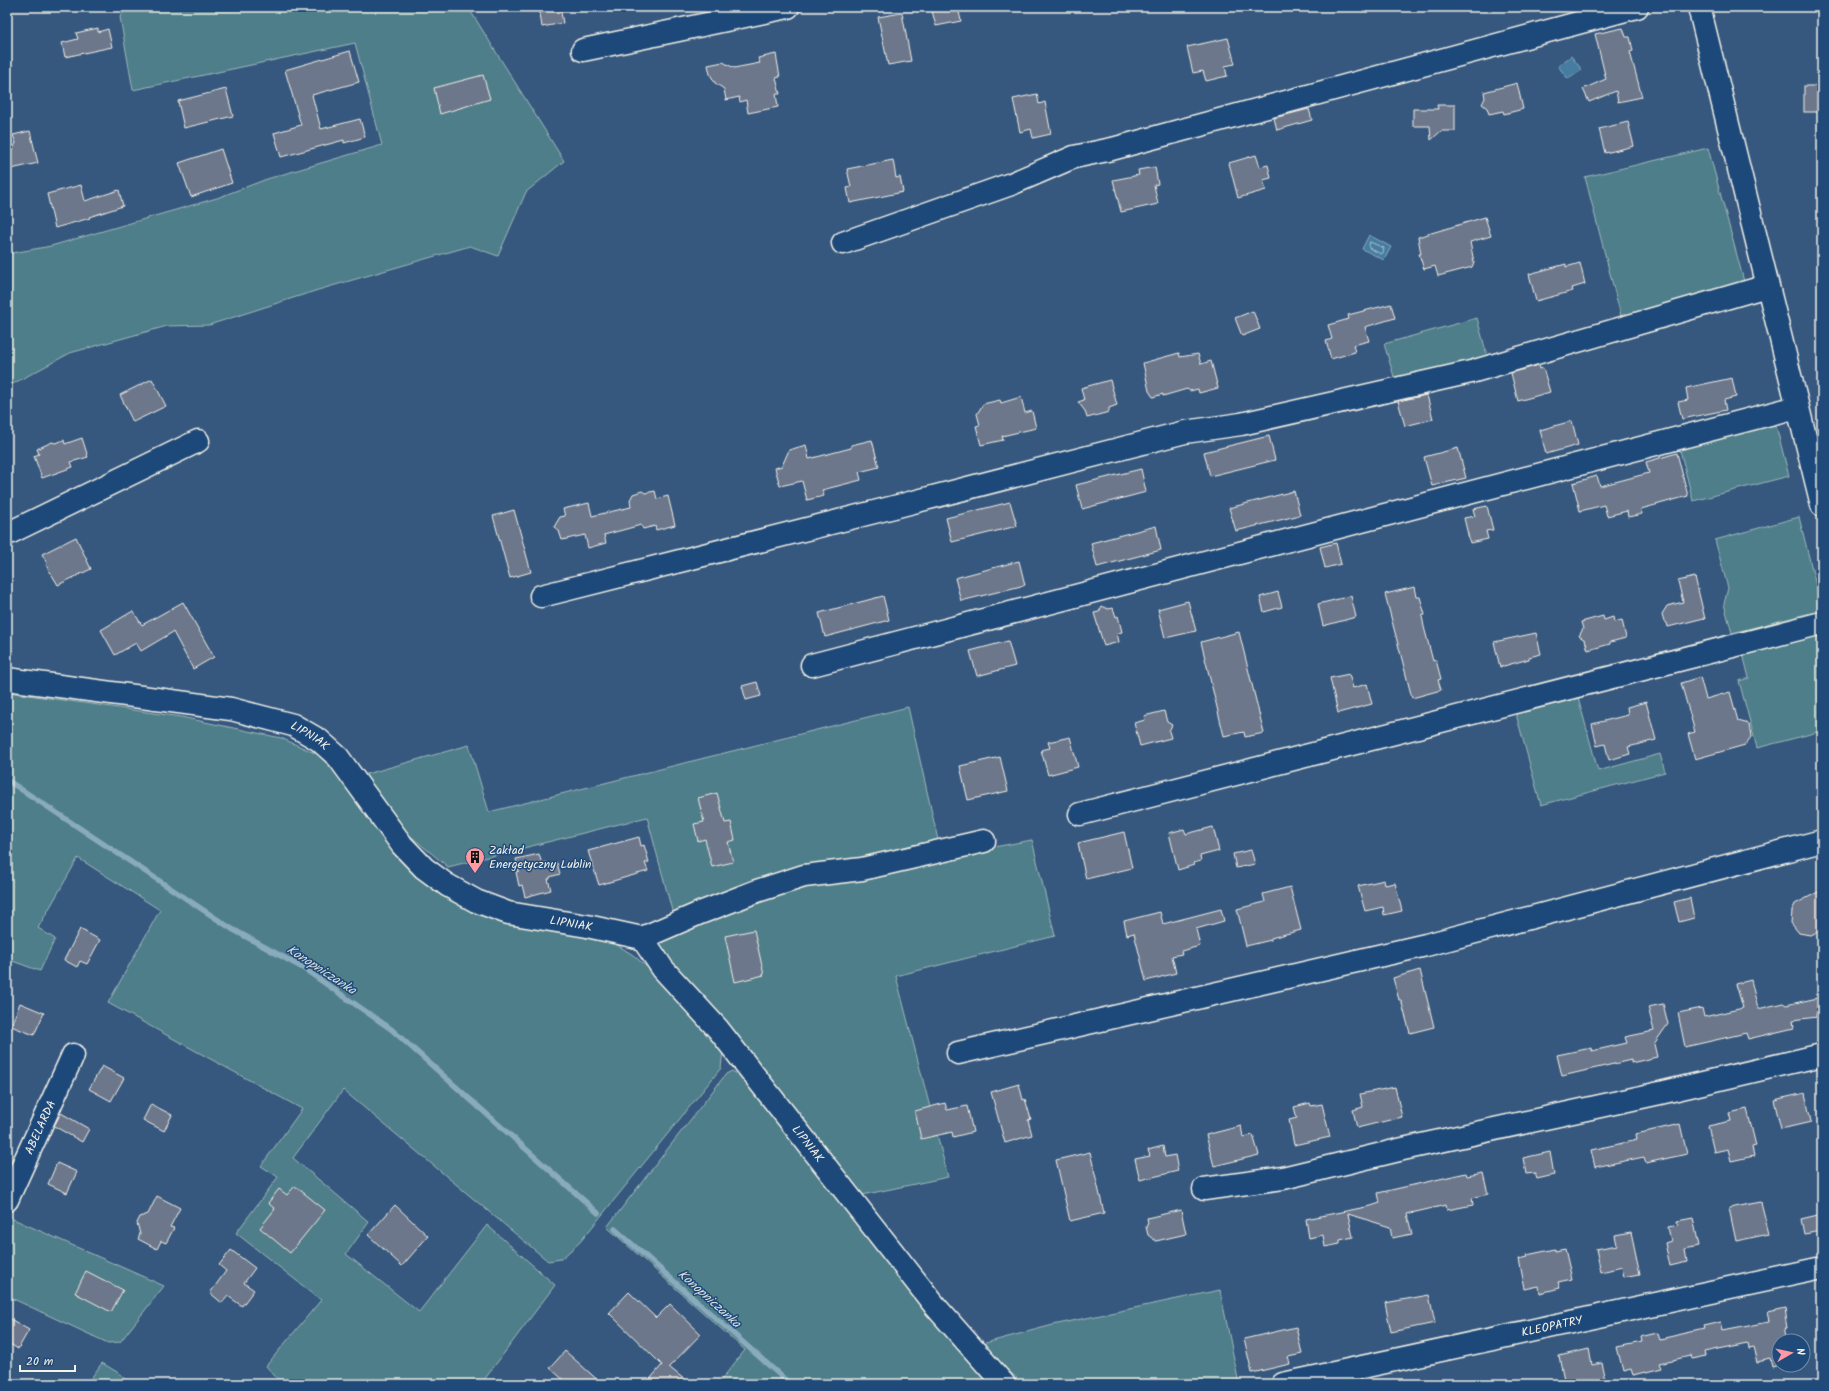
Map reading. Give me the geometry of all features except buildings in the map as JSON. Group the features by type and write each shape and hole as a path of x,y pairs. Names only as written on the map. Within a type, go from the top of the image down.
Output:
{"street":[{"path":"583,50 788,7"},
{"path":"843,243 1011,184 1074,157 1118,147 1637,7"},
{"path":"1699,7 1822,505"},
{"path":"541,596 1185,432 1241,424 1471,372 1767,286"},
{"path":"812,665 1797,407"},
{"path":"7,534 198,441"},
{"path":"1080,814 1822,623"},
{"name":"LIPNIAK","path":"7,679 107,691 231,709 293,726 319,740 338,757 402,846 424,868 447,885 476,901 508,913 587,926 642,938 663,969 718,1029 936,1307 1004,1384"},
{"path":"642,938 729,902 804,876 862,869 984,841"},
{"path":"958,1053 1426,945 1822,841"},
{"path":"1204,1189 1283,1178 1403,1149 1660,1093 1822,1054"},
{"name":"ABELARDA","path":"7,1200 73,1055"},
{"name":"KLEOPATRY","path":"1283,1384 1822,1268"}],"green space":[{"path":"128,7 468,7 564,161 526,192 498,256 470,246 318,290 209,325 167,326 70,353 7,387 7,254 51,246 217,198 267,179 382,145 355,43 133,90 120,17"},
{"path":"1708,148 1746,289 1622,320 1585,177"},
{"path":"1477,318 1488,359 1396,383 1384,344"},
{"path":"1774,418 1789,476 1693,501 1678,442"},
{"path":"1799,517 1822,610 1732,633 1724,604 1728,588 1715,540"},
{"path":"1822,629 1822,731 1757,748 1739,681 1749,678 1742,650"},
{"path":"7,692 181,717 281,738 317,754 344,780 412,868 611,941 633,955 670,987 723,1050 721,1068 580,1242 561,1259 548,1261 343,1090 293,1158 369,1222 346,1254 419,1312 487,1225 555,1285 481,1384 314,1384 309,1380 306,1384 282,1384 266,1366 321,1300 236,1233 278,1177 261,1166 302,1109 108,1003 160,910 78,858 38,928 55,939 40,971 7,959"},
{"path":"1578,697 1598,771 1660,754 1665,772 1541,805 1516,714"},
{"path":"908,707 938,840 974,832 978,850 1032,840 1055,936 896,976 948,1177 853,1197 642,938 675,922 647,817 448,867 407,833 363,775 469,745 489,812"},
{"path":"732,1071 747,1080 992,1384 718,1384 745,1350 607,1227 726,1074"},
{"path":"11,1218 164,1286 120,1342 108,1343 7,1296 7,1227"},
{"path":"1220,1290 1239,1384 1024,1384 978,1345 1053,1325"},
{"path":"102,1363 117,1372 132,1384 87,1384"}],"water":[{"path":"1571,56 1582,70 1568,79 1558,66"},
{"path":"1369,235 1391,247 1384,260 1362,249"}],"waterway":[{"name":"Konopniczanka","path":"7,780 232,929 303,968 391,1029 598,1213"},
{"name":"Konopniczanka","path":"615,1229 790,1384"}],"place":[{"name":"Zakład Energetyczny Lublin","path":"475,874"}]}
